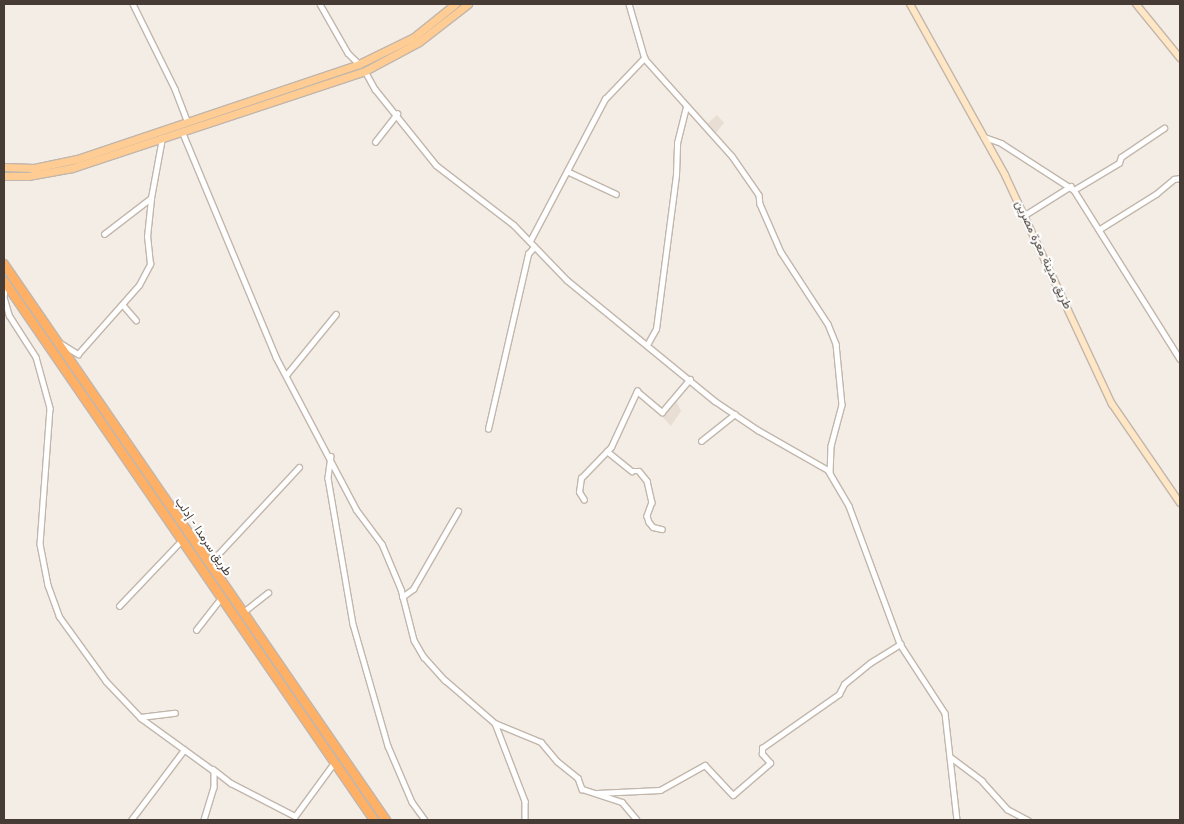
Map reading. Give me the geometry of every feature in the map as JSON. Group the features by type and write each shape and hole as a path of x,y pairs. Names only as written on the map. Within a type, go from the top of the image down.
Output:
{"highway":[{"name":"طريق سرمدا - إدلب","path":"4,264 208,565 386,820"},
{"name":"طريق سرمدا - إدلب","path":"5,282 180,541 374,820"}],"main road":[{"path":"4,176 55,172 187,121 358,64 414,37 455,4"},
{"path":"4,168 56,164 131,144 162,138 364,70 418,42 468,4"},
{"name":"طريق مدينة معرة مصرين","path":"910,4 1025,214 1112,404 1180,503"},
{"path":"1136,4 1180,58"}],"street":[{"path":"133,4 175,89 187,121"},
{"path":"320,4 348,53 358,64"},
{"path":"629,4 644,58 732,156 760,195 763,212 781,252 828,324 836,344 842,405 831,446 830,474"},
{"path":"530,242 605,99 644,58"},
{"path":"364,70 374,89 397,114 436,165 530,242 567,280 735,414 802,453 830,474 849,506 900,644 945,713 952,758 957,820"},
{"path":"647,345 656,329 677,170 677,143 686,107"},
{"path":"375,142 397,114"},
{"path":"1025,214 1119,163 1121,157 1164,128"},
{"path":"182,131 261,324 331,455 356,509 382,544 402,597 414,640 424,657 495,722 541,742 557,761 578,778 582,789 622,802 637,820"},
{"path":"983,137 1001,143 1050,177 1072,188 1100,229 1180,359"},
{"path":"55,340 78,354 123,305 150,264 147,237 151,198 162,138"},
{"path":"567,171 616,194"},
{"path":"1100,229 1156,194 1174,179 1180,178"},
{"path":"104,234 151,198"},
{"path":"488,429 528,254 534,247"},
{"path":"5,282 4,297 9,315 36,357 50,408 40,544 48,585 59,616 78,644 140,717 230,783 295,816 334,763"},
{"path":"123,305 136,320"},
{"path":"287,374 336,314"},
{"path":"584,500 579,492 581,478 607,451 637,391 662,412 690,379"},
{"path":"701,441 735,414"},
{"path":"607,451 632,471 639,471 647,481 652,502 649,522 653,527 662,529"},
{"path":"331,455 328,478 353,624 388,746 412,802 425,820"},
{"path":"208,565 299,467"},
{"path":"402,597 413,589 458,511"},
{"path":"119,606 180,541"},
{"path":"242,613 268,593"},
{"path":"196,630 220,599"},
{"path":"597,793 660,790 705,765 733,795 770,763 762,754 762,748 839,694 844,684 870,663 900,644"},
{"path":"140,717 175,713"},
{"path":"495,722 525,801 525,820"},
{"path":"131,820 184,750"},
{"path":"952,758 982,782 1007,809 1028,820"},
{"path":"204,820 214,787 212,768"}],"shaded area":[{"path":"717,115 724,123 713,136 704,127"},
{"path":"676,401 681,411 671,426 660,414"}]}
